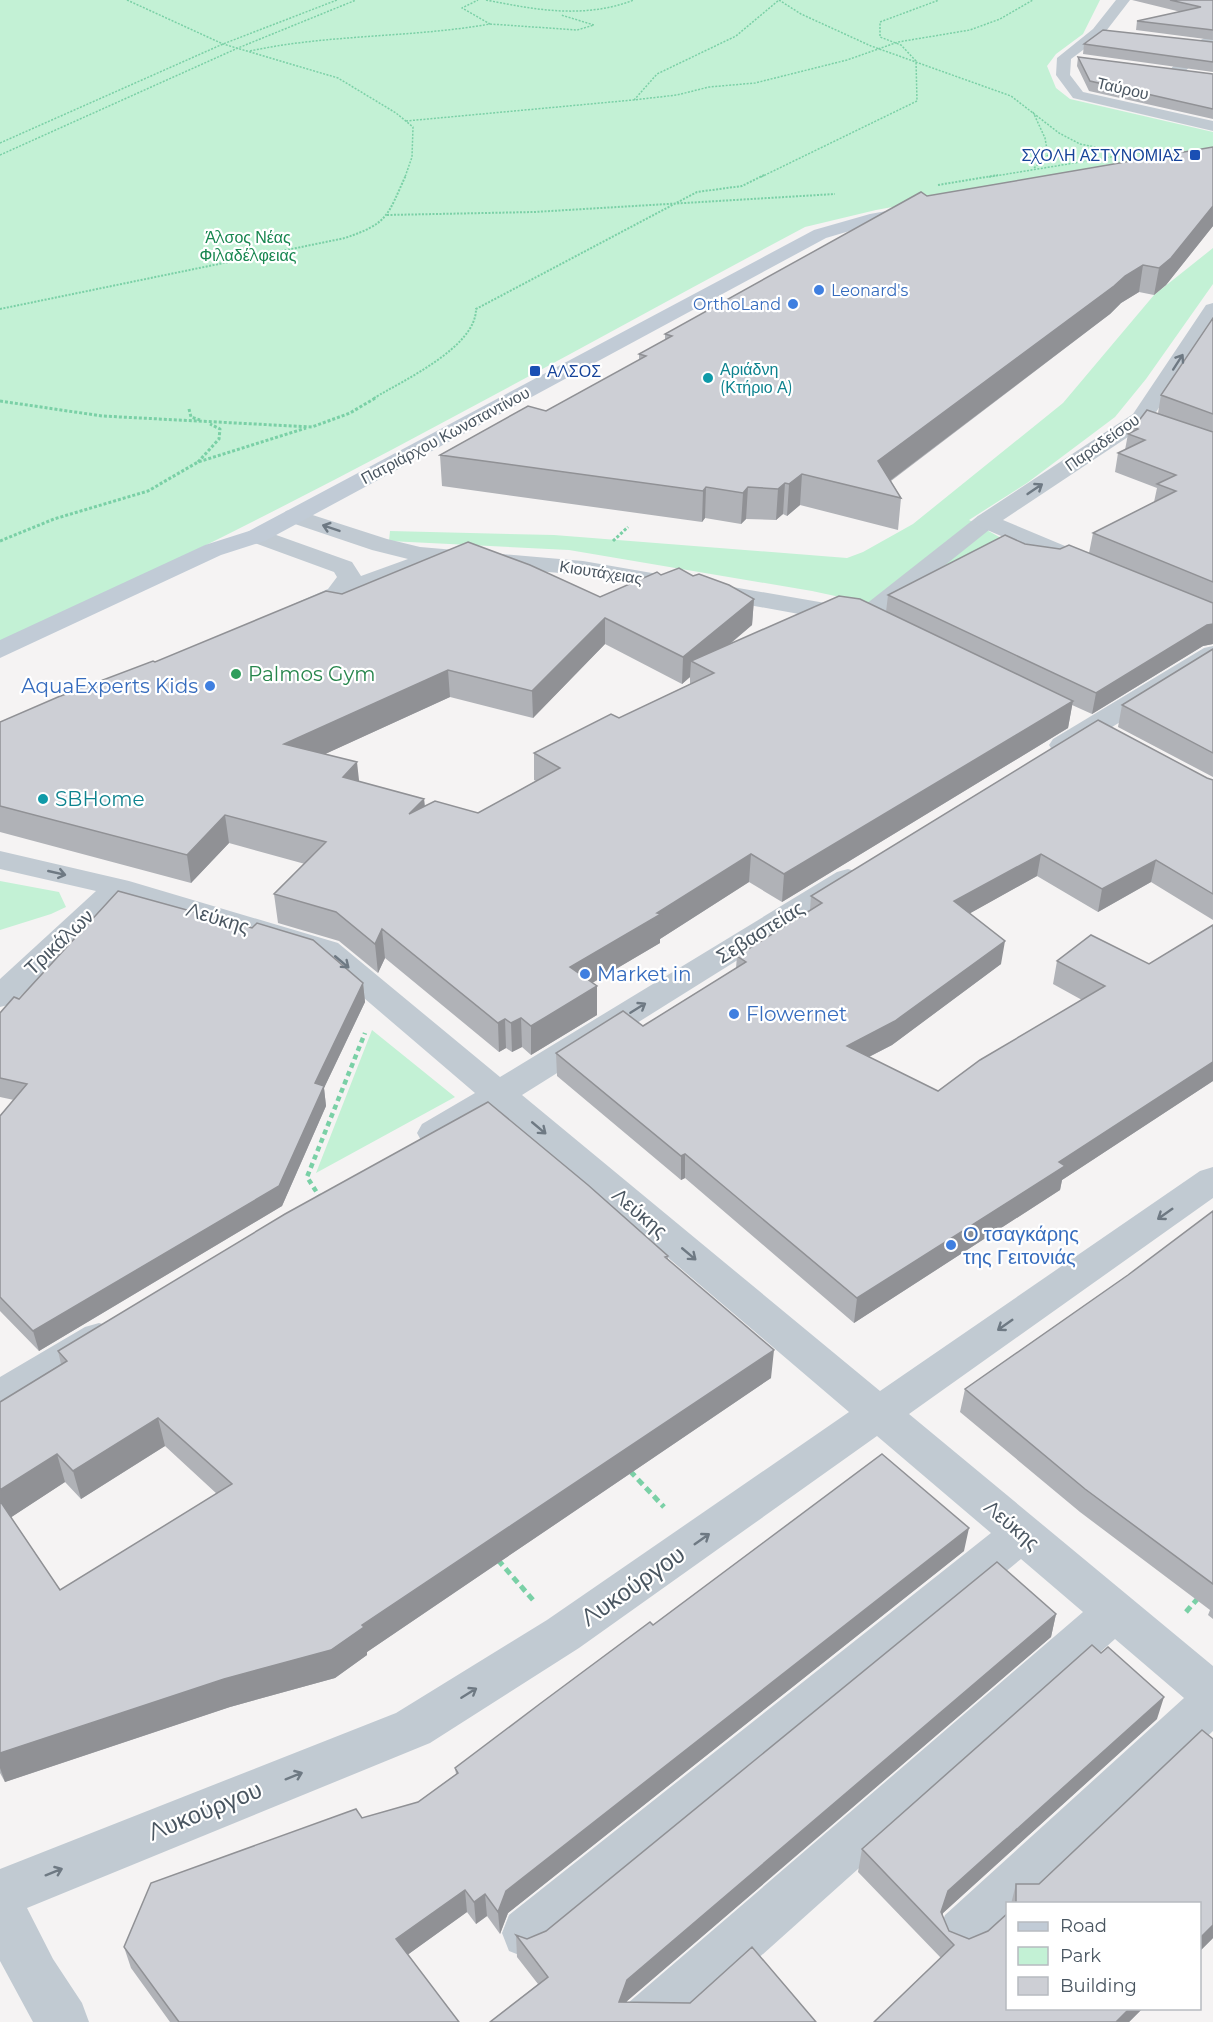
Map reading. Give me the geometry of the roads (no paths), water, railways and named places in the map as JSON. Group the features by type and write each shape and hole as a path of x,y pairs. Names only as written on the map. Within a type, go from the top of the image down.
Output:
{"main road":[{"name":"Πατριάρχου Κωνσταντίνου","path":"0,650 213,550 256,536 820,234 870,219 933,207"},
{"name":"Πατριάρχου Κωνσταντίνου","path":"0,667 234,558 256,536"}],"street":[{"path":"1064,58 1098,32 1122,0"},
{"path":"1098,32 1121,35"},
{"path":"1179,42 1209,42"},
{"path":"1138,110 1209,42"},
{"path":"1064,58 1087,61"},
{"name":"Ταύρου","path":"1064,58 1063,75 1078,95 1213,126"},
{"path":"1154,70 1194,75"},
{"name":"Παραδείσου","path":"875,622 986,521 1141,418 1212,310"},
{"path":"1141,418 1162,425"},
{"name":"Κιουτάχειας","path":"294,516 380,545 448,558 583,568 875,622"},
{"path":"986,521 1116,576"},
{"path":"256,536 341,580 380,545"},
{"name":"Κιουτάχειας","path":"274,621 341,580 448,558"},
{"path":"1042,758 1104,733 1213,654"},
{"path":"1061,712 1104,733"},
{"name":"Λεύκης","path":"0,860 118,887 327,950 1213,1694"},
{"name":"Σεβαστείας","path":"410,1149 871,864"},
{"name":"Τρικάλων","path":"0,997 118,887"},
{"name":"Λυκούργου","path":"0,1894 413,1728 563,1634 698,1542 1213,1180"},
{"path":"0,1397 129,1319"},
{"path":"527,1933 1022,1533"},
{"path":"647,2022 1115,1612"},
{"path":"963,1933 1213,1701"},
{"path":"0,1907 35,1977 63,2022"}],"place":[{"name":"ΣΧΟΛΗ ΑΣΤΥΝΟΜΙΑΣ","path":"1195,155"},
{"name":"Leonard's","path":"819,290"},
{"name":"OrthoLand","path":"793,304"},
{"name":"ΑΛΣΟΣ","path":"535,371"},
{"name":"Αριάδνη (Κτήριο Α)","path":"708,378"},
{"name":"Palmos Gym","path":"236,674"},
{"name":"AquaExperts Kids","path":"210,686"},
{"name":"SBHome","path":"43,799"},
{"name":"Market in","path":"585,974"},
{"name":"Flowernet","path":"734,1014"},
{"name":"Ο τσαγκάρης της Γειτονιάς","path":"951,1245"}],"park label":[{"name":"Άλσος Νέας Φιλαδέλφειας","path":"248,246"}]}
